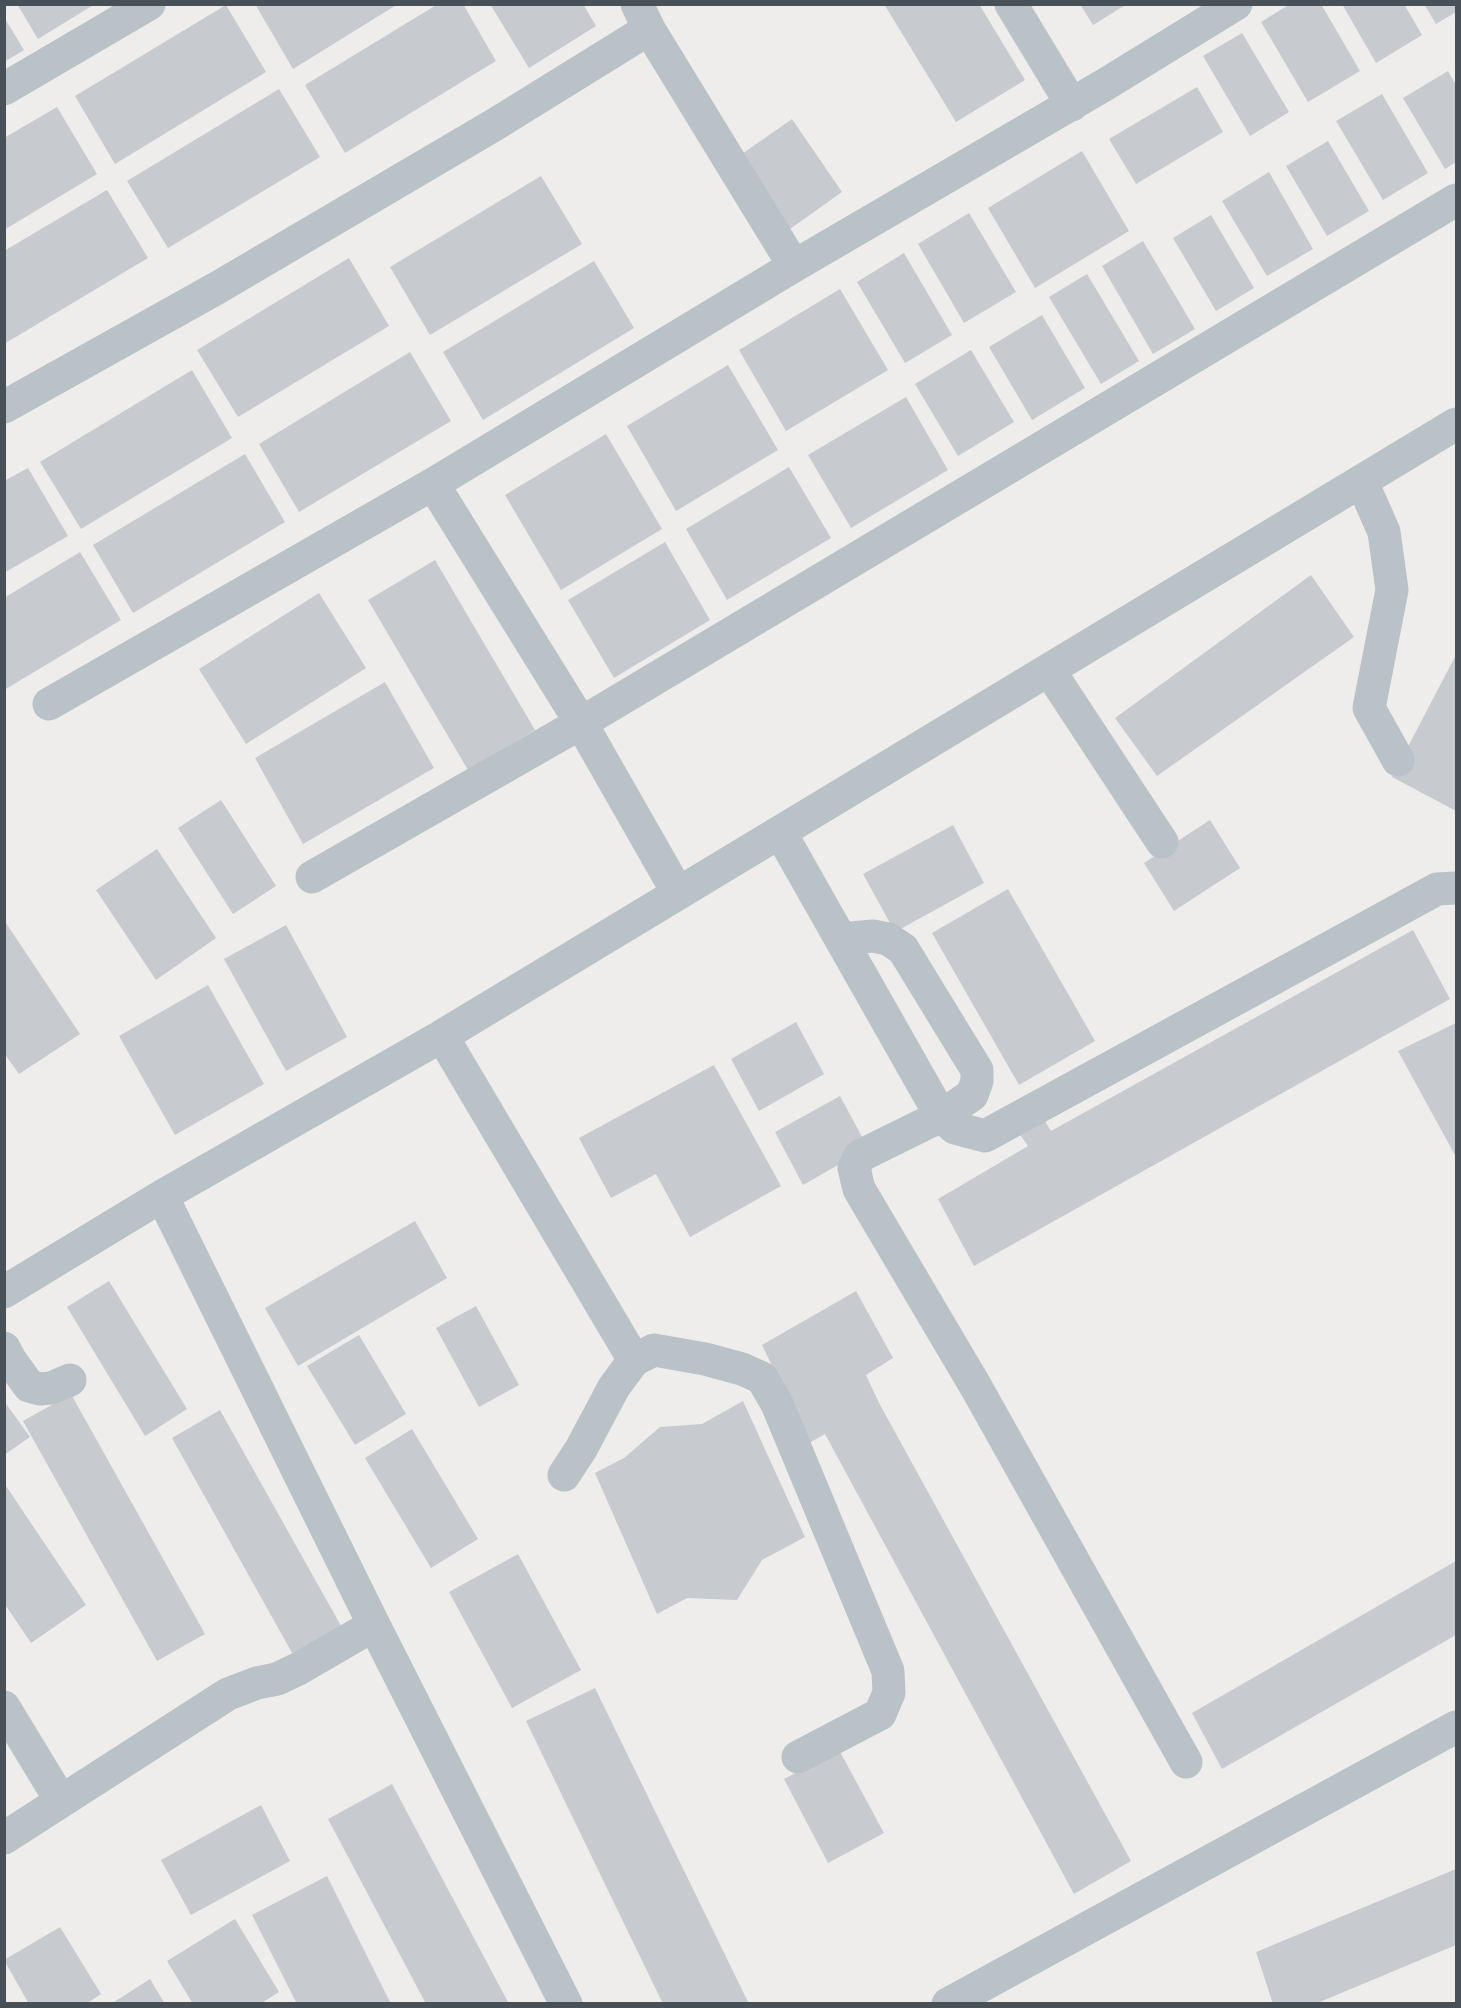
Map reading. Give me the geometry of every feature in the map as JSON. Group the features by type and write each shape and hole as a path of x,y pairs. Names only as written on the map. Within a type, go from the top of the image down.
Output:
{"street":[{"path":"4,89 149,4"},
{"path":"1011,4 1072,105"},
{"path":"49,704 433,484 794,266 1072,105 1236,4"},
{"path":"4,407 227,282 494,125 643,17 794,266"},
{"path":"312,877 581,723 1456,200"},
{"path":"4,1292 162,1196 442,1036 1456,424"},
{"path":"1362,482 1384,532 1392,590 1369,708 1398,760"},
{"path":"433,484 581,723 678,893"},
{"path":"1049,670 1162,842"},
{"path":"780,832 941,1116 955,1128 985,1137 1437,889 1456,888"},
{"path":"841,939 873,936 888,939 903,949 977,1070 977,1081 972,1095 941,1116 860,1156 854,1168 859,1189 976,1387 1186,1762"},
{"path":"442,1036 634,1360"},
{"path":"162,1196 374,1625 566,2004"},
{"path":"4,1348 28,1386 40,1389 51,1388 70,1380"},
{"path":"564,1475 581,1449 614,1387 634,1360 654,1350 705,1359 742,1369 762,1378 777,1404 888,1671 889,1694 880,1714 798,1757"},
{"path":"4,1838 228,1694 257,1683 277,1679 374,1625"},
{"path":"4,1707 61,1801"},
{"path":"948,2004 1456,1728"}],"building":[{"path":"17,4 95,4 38,39"},
{"path":"255,4 398,4 293,69"},
{"path":"438,4 463,4 496,61 345,153 305,85"},
{"path":"490,4 583,4 596,26 529,68"},
{"path":"884,4 979,4 1025,80 956,122"},
{"path":"1080,4 1127,4 1093,25"},
{"path":"1290,4 1321,4 1360,71 1308,102 1261,22"},
{"path":"1342,4 1404,4 1422,35 1376,63"},
{"path":"1424,4 1456,4 1456,12 1436,24"},
{"path":"226,5 266,72 115,164 75,96"},
{"path":"4,17 24,50 4,62"},
{"path":"1242,33 1289,112 1250,136 1203,56"},
{"path":"1448,71 1456,85 1456,162 1445,169 1403,98"},
{"path":"1197,87 1223,132 1136,184 1109,139"},
{"path":"279,89 320,157 168,248 127,181"},
{"path":"1382,94 1428,173 1383,200 1336,121"},
{"path":"57,107 97,174 4,230 4,138"},
{"path":"792,119 842,192 790,229 739,156"},
{"path":"1328,141 1369,211 1327,236 1286,166"},
{"path":"1082,151 1129,231 1035,288 988,208"},
{"path":"1269,172 1313,249 1267,276 1222,201"},
{"path":"541,176 582,244 430,335 390,267"},
{"path":"107,190 148,258 4,344 4,251"},
{"path":"969,213 1016,292 964,323 918,244"},
{"path":"1211,215 1254,288 1216,311 1173,238"},
{"path":"1143,241 1195,329 1153,354 1102,266"},
{"path":"904,253 952,335 905,363 857,282"},
{"path":"349,258 389,326 238,417 197,350"},
{"path":"594,261 634,328 483,420 443,352"},
{"path":"1087,274 1139,361 1101,384 1049,297"},
{"path":"840,289 888,370 786,431 739,350"},
{"path":"1042,315 1085,388 1032,420 989,347"},
{"path":"971,350 1014,422 958,456 915,384"},
{"path":"410,352 451,421 299,512 259,444"},
{"path":"728,365 778,450 676,511 627,426"},
{"path":"192,370 232,438 81,529 40,462"},
{"path":"906,397 948,470 851,528 808,455"},
{"path":"606,434 662,529 561,590 505,495"},
{"path":"245,454 285,522 133,613 93,545"},
{"path":"789,467 831,538 727,600 686,529"},
{"path":"28,468 68,536 4,573 4,481"},
{"path":"665,542 710,620 614,678 568,600"},
{"path":"80,552 121,620 4,690 4,598"},
{"path":"435,560 535,730 468,770 368,600"},
{"path":"1311,575 1354,637 1157,776 1115,718"},
{"path":"319,593 366,668 246,744 199,669"},
{"path":"1456,655 1456,811 1392,777"},
{"path":"385,682 434,768 303,844 255,758"},
{"path":"221,800 276,886 233,914 178,828"},
{"path":"1210,820 1240,868 1174,911 1144,863"},
{"path":"953,825 984,883 895,932 863,874"},
{"path":"157,849 216,938 156,980 96,890"},
{"path":"1008,889 1095,1041 1019,1085 932,933"},
{"path":"4,920 80,1034 19,1074 4,1053"},
{"path":"286,925 347,1037 286,1071 224,959"},
{"path":"1413,930 1450,999 974,1266 938,1199 1028,1146 1019,1133 1043,1118 1051,1131"},
{"path":"208,985 264,1084 175,1135 119,1036"},
{"path":"796,1022 824,1074 759,1111 731,1059"},
{"path":"1456,1023 1456,1157 1398,1051"},
{"path":"714,1065 781,1186 690,1237 656,1174 611,1198 579,1138"},
{"path":"840,1096 868,1148 803,1185 775,1132"},
{"path":"415,1221 447,1278 298,1366 265,1308"},
{"path":"109,1281 187,1409 145,1436 67,1307"},
{"path":"856,1291 893,1358 866,1375 879,1403 1131,1861 1074,1894 825,1434 809,1443 762,1345"},
{"path":"476,1306 519,1385 479,1407 436,1328"},
{"path":"359,1335 406,1414 355,1445 307,1366"},
{"path":"71,1394 205,1634 157,1661 23,1421"},
{"path":"4,1401 30,1437 4,1455"},
{"path":"743,1401 805,1537 762,1560 737,1600 687,1598 657,1614 595,1473 624,1458 660,1427 702,1424"},
{"path":"220,1410 345,1633 296,1660 172,1438"},
{"path":"412,1429 478,1539 431,1568 365,1458"},
{"path":"4,1483 86,1605 31,1643 4,1603"},
{"path":"518,1554 581,1670 512,1708 449,1592"},
{"path":"1456,1561 1456,1635 1222,1769 1192,1713"},
{"path":"595,1688 749,2004 663,2004 526,1721"},
{"path":"839,1750 884,1833 828,1863 784,1779"},
{"path":"392,1784 509,2004 426,2004 328,1819"},
{"path":"261,1805 290,1861 191,1915 161,1860"},
{"path":"1456,1869 1456,1945 1315,2004 1273,2004 1256,1952"},
{"path":"327,1876 391,2004 297,2004 252,1915"},
{"path":"235,1919 279,1992 260,2004 193,2004 167,1961"},
{"path":"60,1927 101,1994 86,2004 29,2004 4,1960"},
{"path":"150,1979 165,2004 111,2004"}]}
